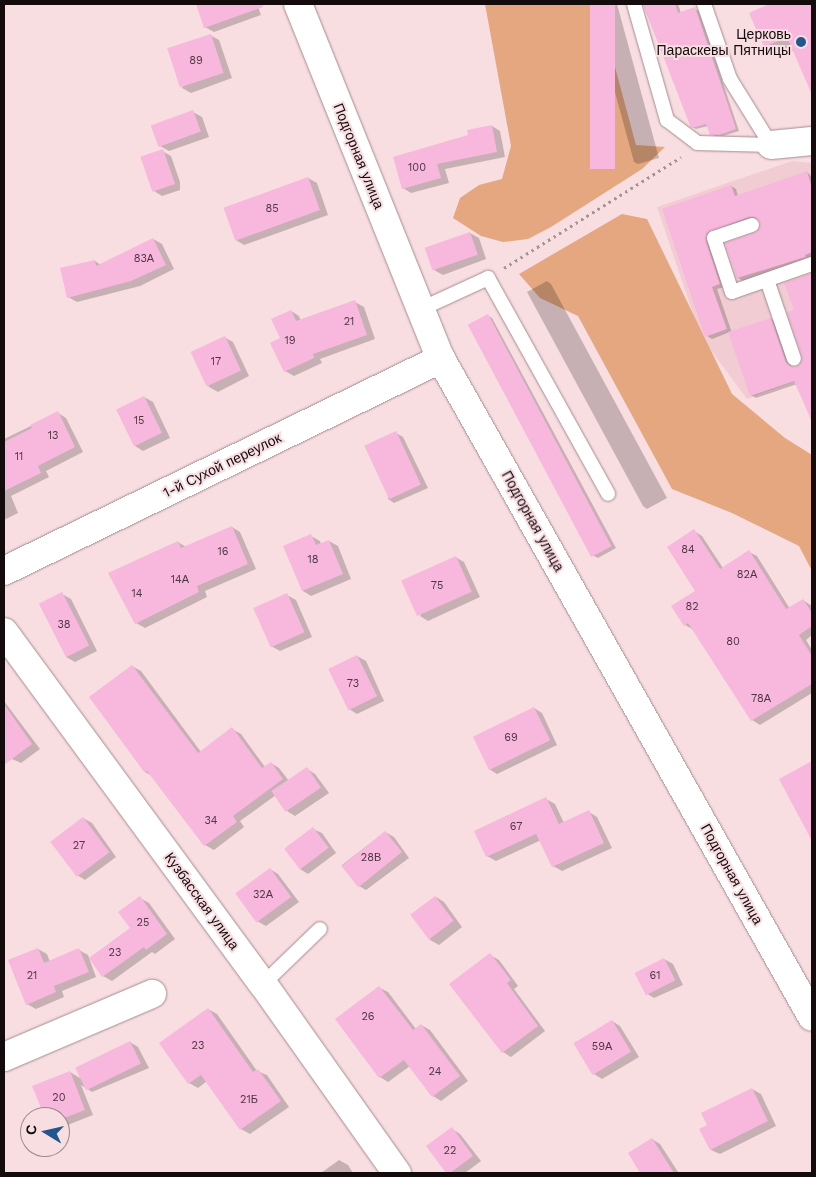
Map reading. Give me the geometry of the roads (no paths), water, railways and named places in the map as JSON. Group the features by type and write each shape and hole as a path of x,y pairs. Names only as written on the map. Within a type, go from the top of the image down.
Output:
{"street":[{"name":"Подгорная улица","path":"298,4 441,359 812,1017"},
{"path":"772,145 812,141"},
{"name":"1-й Сухой переулок","path":"4,571 441,359"},
{"name":"Кузбасская улица","path":"4,632 263,984 396,1173"},
{"path":"4,1057 152,994"}],"lane":[{"path":"634,4 667,120 697,143 772,145"},
{"path":"704,4 730,80 772,145"},
{"path":"752,225 714,238 732,292 812,264"},
{"path":"420,309 488,278 608,494"},
{"path":"768,280 794,359"},
{"path":"263,984 320,929"}],"place":[{"name":"Церковь Параскевы Пятницы","path":"801,42"}]}
